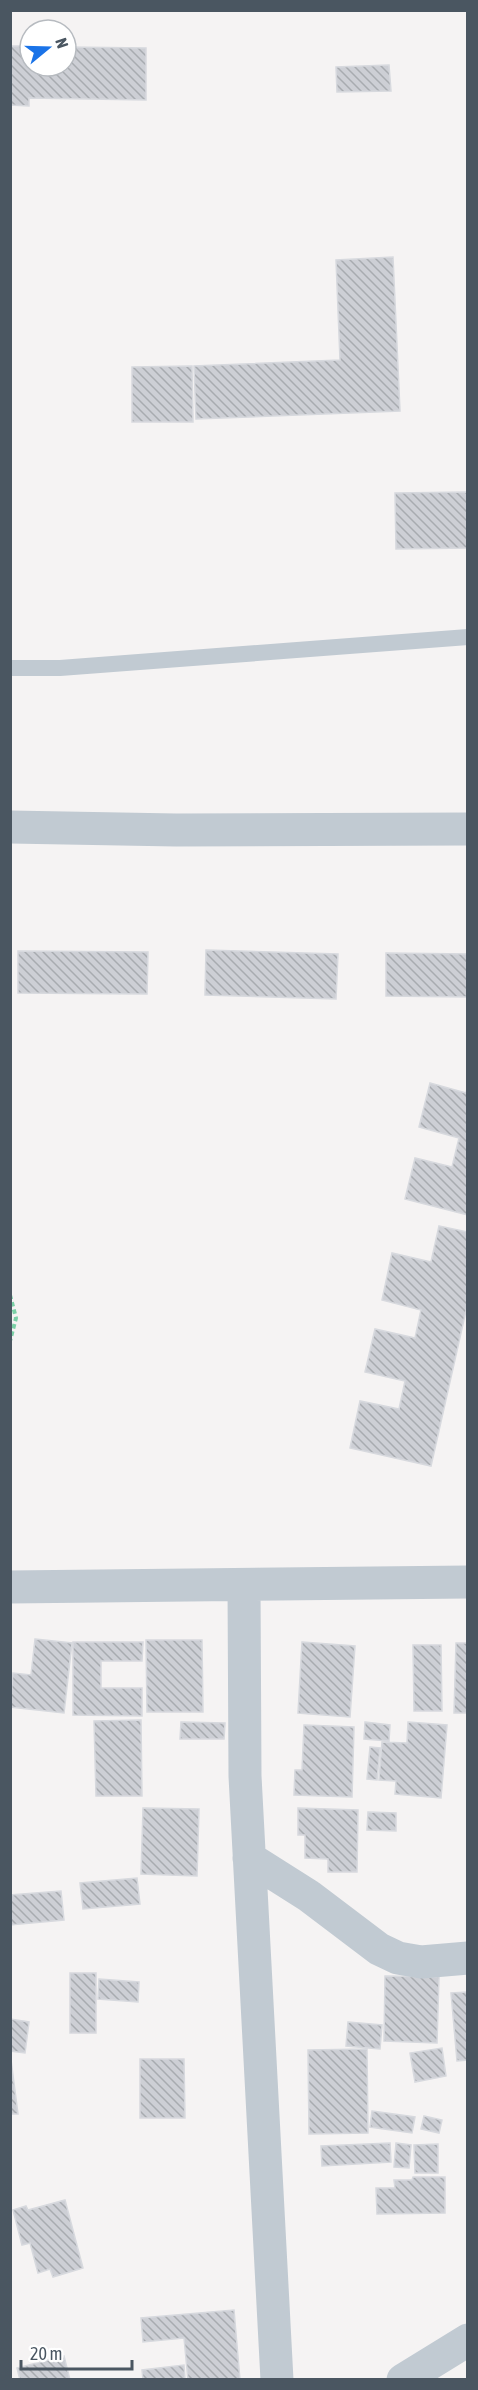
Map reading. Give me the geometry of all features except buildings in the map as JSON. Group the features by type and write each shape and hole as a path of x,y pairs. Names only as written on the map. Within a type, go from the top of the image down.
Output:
{"street":[{"path":"10,827 176,830 468,829"},
{"path":"10,1587 468,1582"},
{"path":"244,1586 245,1776 277,2379"},
{"path":"249,1858 309,1896 379,1949 398,1958 421,1962 468,1958"},
{"path":"403,2379 468,2340"}],"lane":[{"path":"10,668 60,668 468,637"}],"path":[{"path":"10,1295 16,1318 10,1341"}]}
